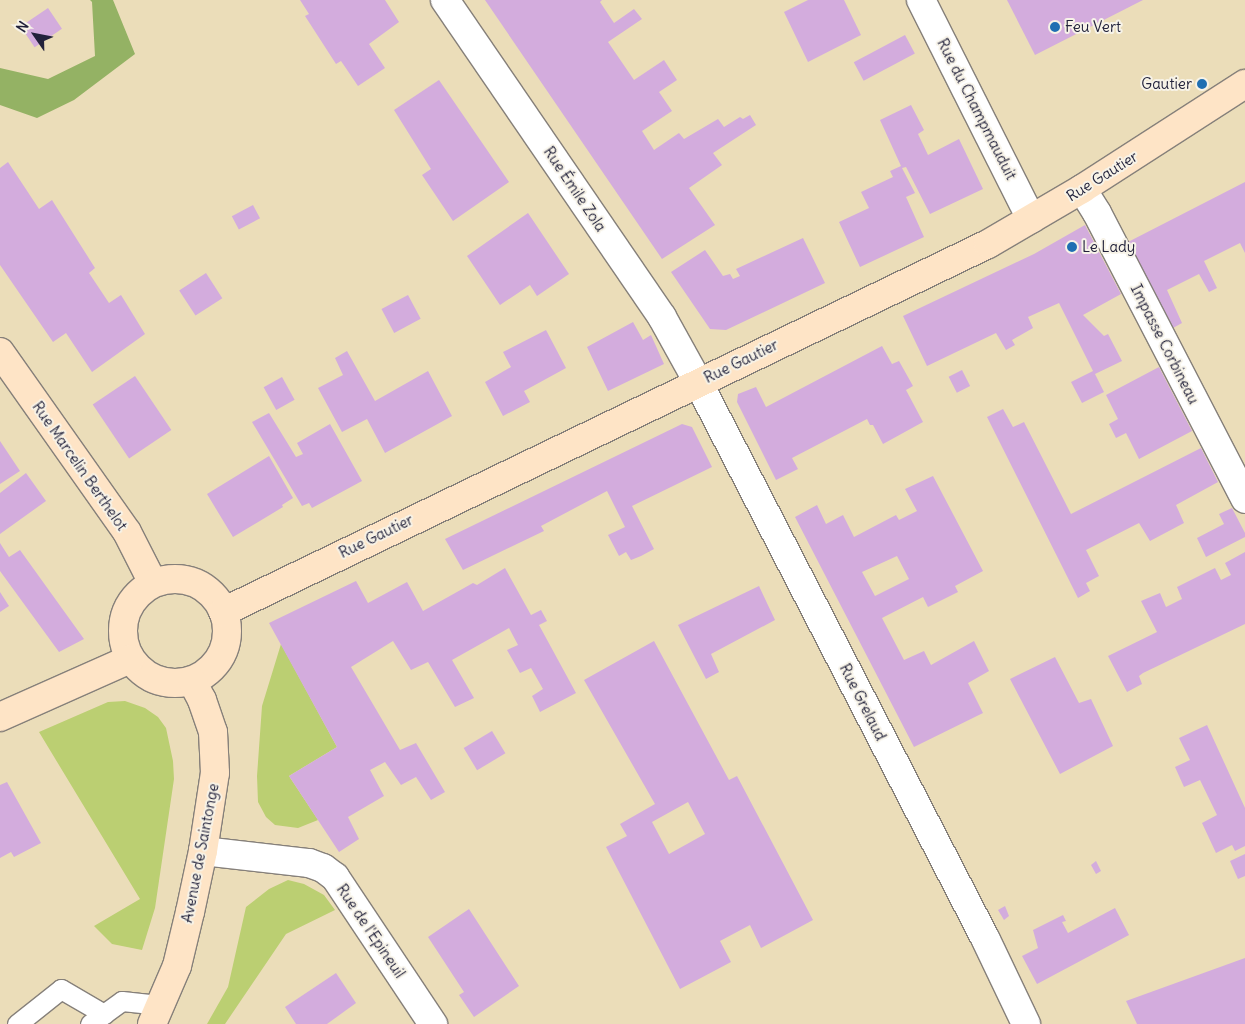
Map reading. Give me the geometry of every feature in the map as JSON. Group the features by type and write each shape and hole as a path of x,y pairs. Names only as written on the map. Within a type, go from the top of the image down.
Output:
{"street":[{"name":"Rue Émile Zola","path":"445,0 662,317 698,382"},
{"name":"Rue du Champmauduit","path":"921,0 1031,219"},
{"name":"Rue Gautier","path":"223,612 988,244 1082,190 1245,84"},
{"name":"Impasse Corbineau","path":"1082,190 1097,213 1245,499"},
{"name":"Rue Marcelin Berthelot","path":"0,352 127,532 153,584"},
{"name":"Rue Grelaud","path":"698,382 986,940 1026,1024"},
{"path":"167,579 194,582 207,589 217,599 223,612 227,625 227,640 222,653 215,665 205,674 192,681 178,684 164,683 150,678 139,670 130,659 124,645 125,616 131,602 141,591 167,579"},
{"path":"0,717 130,659"},
{"name":"Avenue de Saintonge","path":"157,1015 177,966 203,851 215,773 214,732 202,700 192,681"},
{"name":"Rue de l'Epineuil","path":"203,851 308,863 322,868 335,877 433,1024"}],"lane":[{"path":"17,1024 61,989 97,1019 122,1001 157,1015"}],"green space":[{"path":"90,0 113,0 135,54 74,100 37,118 0,105 0,68 48,79 95,56 92,2"},
{"path":"281,644 337,747 289,776 318,820 298,828 275,825 266,817 258,802 257,776 262,706"},
{"path":"125,701 145,708 158,717 166,728 173,761 174,779 155,908 142,950 112,944 94,926 140,899 39,732 108,702"},
{"path":"288,880 304,884 324,895 335,910 286,934 225,1024 207,1024 228,987 246,907 269,889"}],"building":[{"path":"300,0 385,0 399,22 369,44 385,68 358,86 341,61 336,64 305,16 309,14"},
{"path":"485,0 602,0 600,2 614,23 634,9 642,19 608,42 634,80 664,60 677,80 659,92 672,111 642,131 654,150 679,133 684,139 718,119 724,127 740,117 743,119 750,115 756,125 713,153 722,165 689,188 715,225 662,259"},
{"path":"808,0 844,0 861,35 808,62 784,12"},
{"name":"Feu Vert","path":"1007,0 1143,0 1035,55"},
{"path":"48,8 62,29 35,47 21,26"},
{"path":"905,35 915,54 864,81 854,62"},
{"path":"439,80 509,182 453,221 422,175 431,169 394,110"},
{"path":"911,105 924,130 918,134 928,155 959,139 983,189 930,214 906,167 902,168 915,193 906,197 924,237 860,267 839,222 869,208 861,192 893,177 890,171 901,166 880,120"},
{"path":"8,162 39,209 52,200 95,268 89,273 109,303 121,295 145,334 92,372 66,333 53,342 0,265 0,168"},
{"path":"1245,182 1245,253 1240,243 1204,261 1217,288 1209,292 1199,274 1167,290 1182,323 1173,328 1128,242"},
{"path":"253,205 260,218 239,230 232,216"},
{"path":"528,213 569,274 537,296 530,285 500,305 467,256"},
{"path":"1085,225 1121,294 1083,315 1104,336 1108,334 1122,361 1095,374 1104,392 1082,403 1071,382 1093,371 1059,303 1028,317 1033,328 1012,340 1015,345 1006,350 996,333 927,366 903,316 1034,254"},
{"path":"803,238 825,283 726,330 710,329 671,272 705,250 723,276 730,274 733,279 740,276 736,269"},
{"path":"206,273 222,298 196,316 179,290"},
{"path":"408,295 421,319 394,333 382,309"},
{"path":"633,322 643,340 651,335 664,364 608,391 587,347"},
{"path":"546,330 566,368 524,391 530,402 503,416 485,382 511,367 503,352"},
{"path":"882,346 892,364 899,361 913,386 906,390 923,422 883,444 873,425 870,425 867,419 792,458 798,469 776,480 737,402 738,394 756,387 766,407"},
{"path":"347,351 375,401 428,371 452,416 385,453 367,419 342,432 318,388 343,375 335,358"},
{"path":"1159,367 1192,431 1139,459 1126,433 1116,438 1109,424 1118,419 1106,395"},
{"path":"962,370 970,386 957,393 949,377"},
{"path":"135,376 171,430 129,458 93,405"},
{"path":"282,377 295,400 276,410 264,387"},
{"path":"1003,409 1013,427 1024,422 1071,514 1201,448 1218,482 1176,505 1184,523 1150,541 1139,523 1086,550 1099,576 1086,583 1090,591 1078,598 987,417"},
{"path":"269,413 296,457 303,454 297,443 330,424 362,481 312,508 309,503 302,506 252,422"},
{"path":"682,424 692,427 712,467 632,506 654,549 641,556 631,560 626,552 619,556 608,535 625,527 607,491 541,526 544,531 463,570 445,539"},
{"path":"0,441 20,471 0,484"},
{"path":"269,456 293,498 282,505 283,507 233,537 207,494"},
{"path":"26,473 46,501 0,534 0,493"},
{"path":"933,476 983,571 955,586 958,592 928,607 923,597 882,618 904,660 924,651 931,665 974,641 989,671 968,683 983,713 914,747 795,517 817,505 826,524 843,515 854,537 896,515 899,520 917,511 905,489","holes":["897,556 909,579 875,596 862,572"]},
{"path":"1232,508 1245,533 1245,537 1206,557 1197,538 1224,524 1219,514"},
{"path":"0,543 9,557 20,550 84,639 59,652 0,571"},
{"path":"1245,552 1245,624 1143,673 1139,676 1142,684 1127,692 1108,656 1157,632 1141,601 1160,593 1166,607 1182,599 1177,587 1215,568 1221,580 1231,575 1225,563"},
{"path":"505,568 531,615 541,610 547,621 539,625 576,693 540,712 532,696 543,689 531,668 520,673 507,650 518,645 509,628 452,660 474,698 455,707 428,662 411,670 393,641 351,667 400,750 416,743 445,792 431,800 416,777 401,785 385,762 370,770 384,796 348,817 359,839 339,852 289,776 337,747 269,623 356,581 368,603 407,582 423,611 473,583 477,585"},
{"path":"759,586 775,620 711,654 719,672 706,679 678,625"},
{"path":"0,592 9,606 0,612"},
{"path":"654,641 729,780 737,776 813,920 761,948 750,925 720,941 731,962 680,989 606,847 627,836 620,824 655,804 584,680","holes":["688,802 705,834 669,854 652,822"]},
{"path":"1055,657 1079,703 1091,699 1113,746 1060,774 1010,679"},
{"path":"1207,725 1245,808 1245,846 1235,851 1232,845 1216,853 1202,823 1217,815 1200,780 1184,787 1175,767 1190,760 1179,738"},
{"path":"492,731 505,753 477,770 464,748"},
{"path":"7,782 41,843 14,857 11,852 0,858 0,785"},
{"path":"1245,854 1245,876 1238,879 1230,861"},
{"path":"1096,861 1101,871 1096,874 1091,865"},
{"path":"1005,906 1009,916 1004,920 998,910"},
{"path":"1115,908 1129,935 1037,984 1022,956 1038,948 1033,930 1063,915 1066,921 1062,922 1068,933"},
{"path":"469,909 519,986 474,1017 459,995 464,992 428,937"},
{"path":"1245,958 1245,1024 1137,1024 1126,1001"},
{"path":"336,973 356,1003 327,1024 296,1024 285,1007"}],"place":[{"name":"Feu Vert","path":"1055,27"},
{"name":"Gautier","path":"1202,84"},
{"name":"Le Lady","path":"1072,247"}]}
